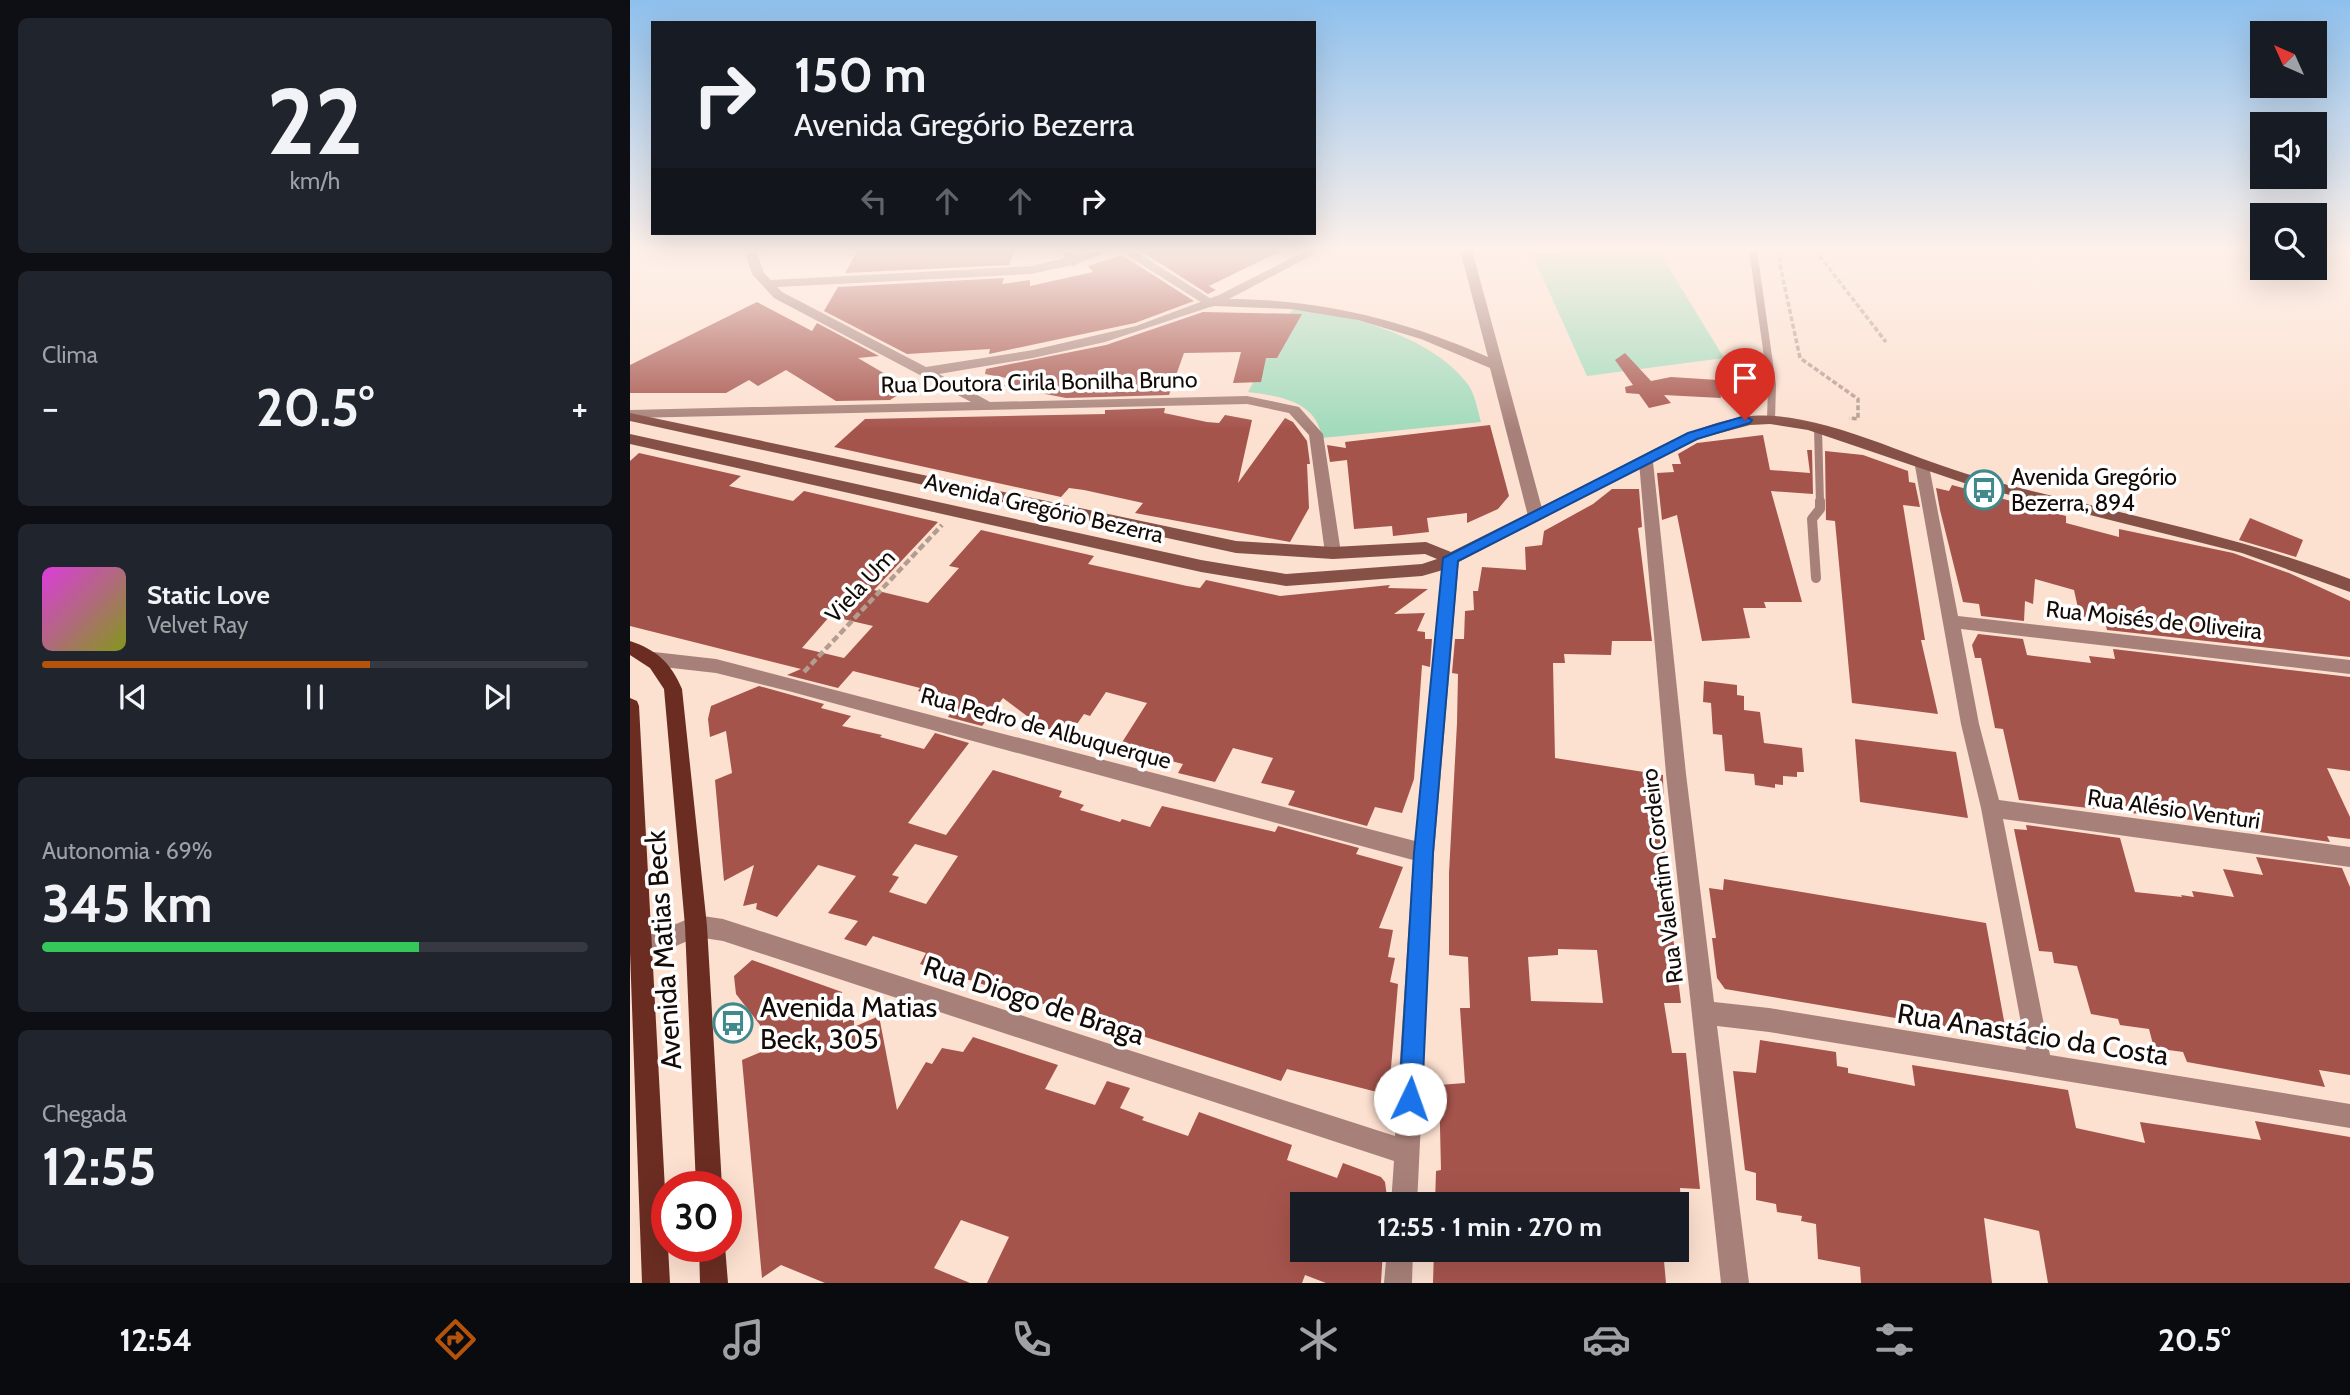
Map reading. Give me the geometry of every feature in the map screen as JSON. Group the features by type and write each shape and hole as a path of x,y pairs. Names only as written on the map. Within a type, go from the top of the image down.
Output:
{"main road":[{"name":"Avenida Matias Beck","path":"630,648 654,660 668,674 673,689 696,926 708,1171"},
{"name":"Avenida Matias Beck","path":"630,706 637,952 656,1283"},
{"path":"713,1262 714,1283"}],"street":[{"path":"803,310 986,404"},
{"path":"923,372 1043,354 1124,332 1190,310"},
{"path":"1333,310 1351,312 1409,329 1495,365"},
{"path":"1481,310 1536,516"},
{"name":"Rua Doutora Cirila Bonilha Bruno","path":"630,415 986,404 1247,400 1294,410 1310,423 1316,434 1334,553"},
{"name":"Avenida Gregório Bezerra","path":"630,415 1236,547 1334,553 1426,548 1451,558"},
{"name":"Avenida Gregório Bezerra","path":"630,439 1201,566 1286,580 1422,570 1536,516 1693,436 1725,424 1771,420 1818,429 1922,466 2268,554 2350,586"},
{"name":"Rua Valentim Cordeiro","path":"1646,461 1676,774 1735,1283"},
{"path":"1922,466 1970,724 1991,808 2040,1063"},
{"path":"1405,1192 1424,853 1451,558"},
{"name":"Rua Moisés de Oliveira","path":"1953,622 2350,667"},
{"name":"Rua Pedro de Albuquerque","path":"654,660 716,666 792,685 1424,853"},
{"name":"Rua Alésio Venturi","path":"1991,808 2350,856"},
{"path":"637,952 696,926"},
{"name":"Rua Diogo de Braga","path":"696,926 723,930 1408,1153"},
{"name":"Rua Anastácio da Costa","path":"1705,1013 1769,1020 2040,1063 2350,1116"},
{"path":"1398,1283 1399,1262"}],"lane":[{"path":"1761,310 1772,385 1771,420"},
{"path":"1816,578 1812,519 1820,509 1818,429"}],"path":[{"path":"1790,310 1800,358 1857,399 1858,419 1845,418"},
{"path":"1861,310 1886,342"},
{"name":"Viela Um","path":"792,685 955,511"}],"green space":[{"path":"1292,310 1364,322 1436,354 1469,386 1481,422 1322,438 1319,426 1305,408 1284,399 1248,392"},
{"path":"1557,310 1695,310 1724,358 1587,376"}],"building":[{"path":"741,310 772,310 812,331 817,323 879,356 858,358 909,388 890,400 836,401 786,370 758,386 749,380 726,393 630,393 630,365"},
{"path":"1170,310 1135,323 989,354 990,349 907,354 824,311"},
{"path":"1203,312 1302,314 1277,358 1266,358 1261,382 1233,383 1241,352 1184,353 1169,395 1066,398 1004,386 1012,379 985,374 986,369 1106,345"},
{"path":"1625,353 1651,381 1671,377 1718,380 1721,398 1664,395 1671,403 1649,408 1639,394 1626,393 1625,387 1633,385 1615,360"},
{"path":"1165,408 1164,413 1207,422 1219,423 1225,415 1252,420 1238,483 1285,418 1293,422 1307,441 1310,464 1307,464 1309,508 1290,542 1135,513 1143,503 1084,490 1069,488 1061,497 834,447 865,419 1105,414 1105,410"},
{"path":"1490,425 1509,496 1498,509 1467,523 1467,513 1427,518 1429,532 1393,536 1392,526 1354,529 1347,460 1330,462 1327,445 1346,448 1345,442"},
{"path":"1763,435 1770,470 1810,473 1807,450 1812,450 1813,494 1771,491 1802,602 1764,602 1766,608 1743,608 1750,638 1702,641 1677,515 1662,520 1657,473 1674,472 1672,464 1681,464 1678,454 1697,443"},
{"path":"1825,451 1863,455 1908,471 1909,482 1915,483 1920,507 1903,505 1925,640 1921,640 1938,714 1852,703 1835,521 1826,520"},
{"path":"639,453 741,476 729,486 793,501 804,491 938,522 874,590 928,603 959,568 949,566 981,530 1094,556 1088,564 1200,588 1206,580 1280,596 1390,585 1388,588 1428,589 1394,614 1425,613 1417,631 1425,632 1425,639 1432,639 1430,667 1422,665 1414,779 1402,813 1375,807 1367,826 1288,805 1295,791 1261,783 1273,758 1233,748 1215,782 1178,773 1183,764 1147,755 1142,763 1114,755 1147,703 1106,692 1090,716 1084,714 1070,734 1027,724 1031,719 1003,698 982,726 948,717 951,712 937,708 946,698 918,691 920,688 853,671 838,688 787,675 801,669 630,626 630,461","holes":["830,616 873,626 844,658 802,648"]},
{"path":"1952,485 2066,516 2066,523 2119,537 2119,529 2233,553 2289,573 2350,601 2350,657 2107,630 2105,621 2080,617 2074,590 2035,579 2033,604 2025,601 2024,621 1981,616 1979,604 1963,602 1940,510 1936,488 1949,491"},
{"path":"1612,489 1639,489 1642,527 1638,528 1652,641 1612,641 1611,655 1564,654 1565,663 1553,663 1555,758 1663,775 1665,870 1681,1003 1664,1003 1672,1053 1686,1053 1700,1189 1680,1188 1680,1192 1435,1192 1436,1171 1441,1170 1439,1085 1465,1083 1460,1008 1470,1008 1468,957 1449,955 1449,873 1458,674 1452,673 1455,639 1464,639 1465,611 1474,610 1473,591 1478,591 1482,567 1526,570 1525,547 1542,545 1544,531 1593,504","holes":["1558,949 1597,950 1603,1003 1531,1001 1528,957 1558,955"]},
{"path":"2250,518 2303,540 2296,557 2239,540"},
{"path":"1978,634 2023,639 2027,655 2091,663 2089,656 2115,659 2113,649 2350,677 2350,771 2327,768 2350,817 2350,839 2327,836 2330,842 2245,830 2244,826 2019,800 2003,729 1995,728 1981,658 1975,658 1972,645"},
{"path":"1704,681 1737,685 1737,695 1744,696 1744,710 1760,712 1764,743 1802,748 1804,772 1797,772 1797,777 1783,776 1783,785 1775,784 1775,788 1755,785 1754,774 1725,771 1722,735 1713,734 1711,703 1703,702"},
{"path":"759,686 824,704 821,708 851,716 842,726 882,735 880,737 924,749 935,733 969,743 908,823 946,835 993,770 1062,791 1059,797 1084,805 1080,810 1120,822 1122,819 1150,827 1162,806 1275,832 1278,826 1359,848 1356,854 1403,867 1379,928 1393,930 1388,957 1395,958 1390,982 1398,984 1390,1080 1381,1077 1377,1092 1287,1069 1281,1081 920,964 926,953 873,936 866,946 844,939 858,921 828,913 856,876 818,865 777,917 756,909 757,903 743,906 754,865 724,881 715,780 732,773 726,731 710,737 708,719 711,706","holes":["915,844 958,856 926,904 889,892 899,877 892,875"]},
{"path":"1855,739 1956,752 1968,818 1860,802"},
{"path":"2026,825 2120,838 2135,892 2194,897 2192,891 2234,897 2223,869 2263,875 2256,857 2342,868 2350,887 2350,1075 2319,1070 2325,1087 2187,1062 2183,1052 2154,1048 2149,1029 2120,1025 2118,1019 2091,1014 2077,966 2054,963 2052,952 2039,951 2014,829 2027,830"},
{"path":"1724,879 1986,923 2007,1037 1725,989 1717,978 1712,938 1716,938 1709,888 1723,890"},
{"path":"752,960 842,992 843,1023 854,1018 854,1027 879,1016 897,1110 926,1062 932,1064 942,1048 963,1052 973,1037 1058,1065 1045,1089 1095,1105 1107,1081 1130,1088 1120,1108 1144,1117 1142,1120 1188,1136 1199,1112 1292,1145 1287,1160 1337,1178 1343,1163 1381,1177 1386,1192 1290,1192 1290,1262 1382,1262 1381,1283 1326,1283 1305,1275 1302,1283 987,1283 1009,1237 961,1220 934,1268 970,1283 825,1283 781,1265 762,1278 742,1060 761,1052 760,1025 736,994 734,976"},
{"path":"1760,1040 1836,1052 1837,1066 1848,1068 1848,1073 1915,1086 1912,1065 2068,1090 2076,1128 2145,1143 2140,1122 2261,1140 2255,1121 2350,1137 2350,1283 2048,1283 2039,1231 1984,1218 1992,1283 1861,1283 1860,1267 1818,1259 1816,1224 1801,1221 1802,1216 1777,1212 1776,1204 1756,1200 1756,1173 1745,1170 1733,1071 1756,1073"},
{"path":"1434,1262 1664,1262 1666,1283 1433,1283"}],"place":[{"name":"Avenida Gregório Bezerra, 894","path":"1984,490"},
{"name":"Avenida Matias Beck, 305","path":"733,1023"}],"route":[{"path":"1410,1099 1424,853 1451,558 1693,436 1745,420"}]}
